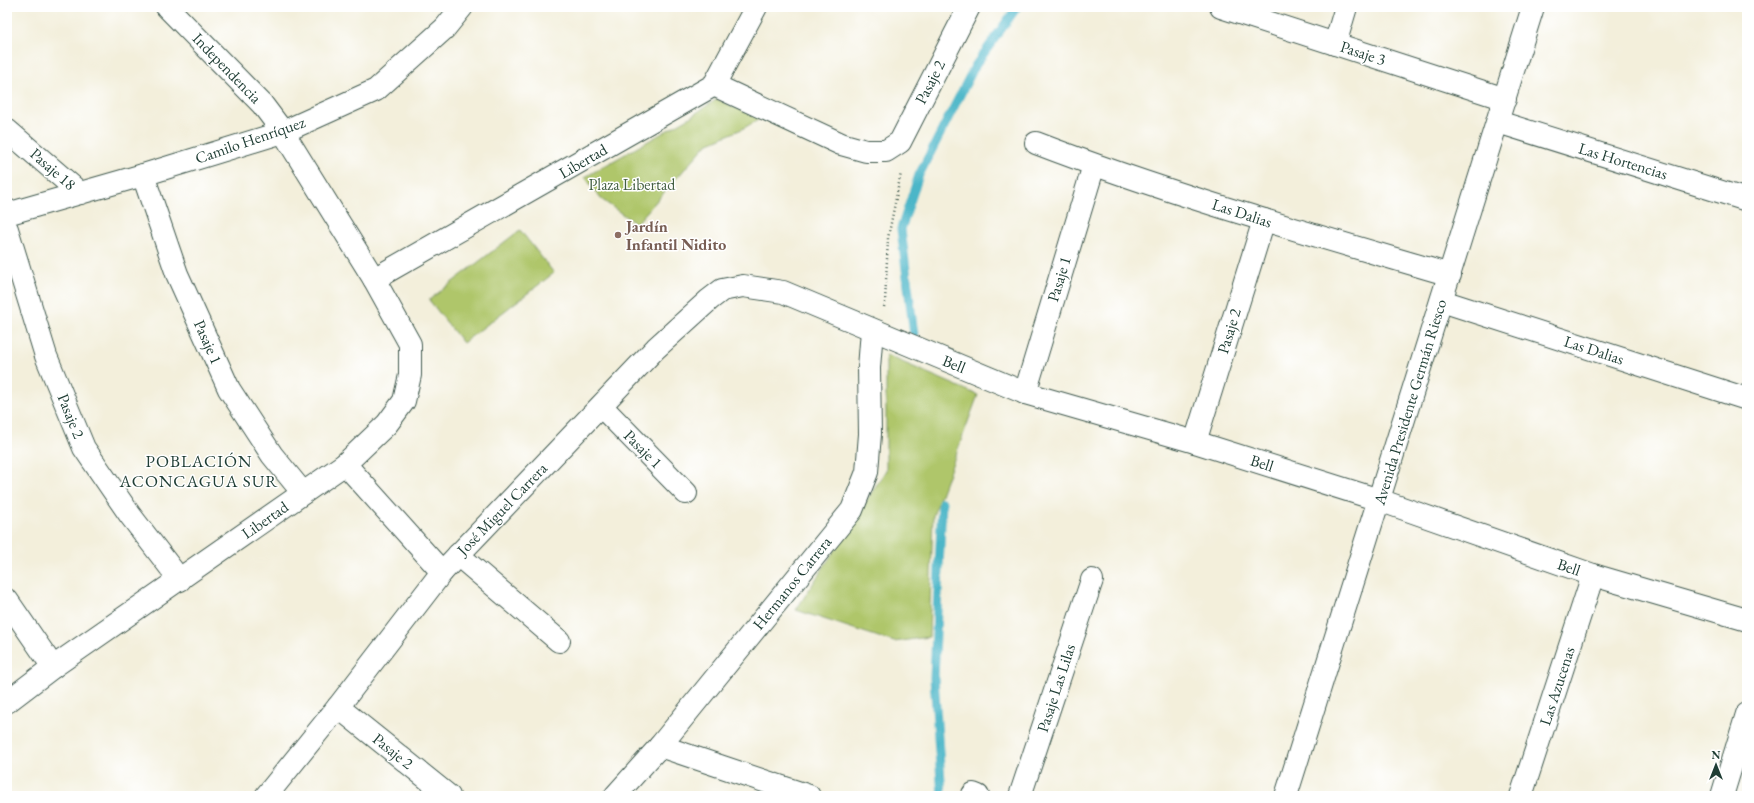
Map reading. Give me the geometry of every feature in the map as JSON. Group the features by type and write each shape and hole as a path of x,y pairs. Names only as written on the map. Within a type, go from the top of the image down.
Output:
{"street":[{"name":"Independencia","path":"167,7 262,104 282,132"},
{"name":"Camilo Henríquez","path":"7,214 143,175 282,132 376,90 445,28 462,7"},
{"path":"756,7 714,85 841,144 866,151 886,151"},
{"name":"Pasaje 2","path":"886,151 900,142 969,7"},
{"name":"Pasaje 3","path":"1221,7 1505,99"},
{"path":"1335,44 1346,7"},
{"name":"Avenida Presidente Germán Riesco","path":"1286,796 1533,7"},
{"name":"Libertad","path":"374,279 714,85"},
{"name":"Las Hortencias","path":"1498,122 1747,200"},
{"name":"Pasaje 18","path":"7,130 80,193"},
{"name":"Libertad","path":"7,702 53,667 345,464 387,424 404,401 410,375 410,344 374,279 282,132"},
{"name":"Las Dalias","path":"1036,143 1094,165 1264,220 1450,275"},
{"name":"Pasaje 1","path":"1024,393 1094,165"},
{"name":"Pasaje 1","path":"143,175 177,274 229,389 272,455 302,493"},
{"name":"Pasaje 2","path":"1195,442 1264,220"},
{"name":"Pasaje 2","path":"7,229 46,356 84,448 130,515 180,580"},
{"name":"José Miguel Carrera","path":"266,796 338,707 442,572 656,348 722,290 743,286 783,292"},
{"name":"Bell","path":"783,292 1024,393 1195,442 1379,500 1593,576 1747,620"},
{"name":"Las Dalias","path":"1442,301 1747,399"},
{"name":"Hermanos Carrera","path":"615,796 660,746 852,510 867,472 870,434 869,368 872,330"},
{"name":"Pasaje 1","path":"601,406 686,493"},
{"path":"345,464 442,572"},
{"path":"458,555 559,641"},
{"name":"Las Azucenas","path":"1521,796 1593,576"},
{"name":"Pasaje Las Lilas","path":"1020,796 1092,580"},
{"path":"7,600 53,667"},
{"name":"Pasaje 2","path":"338,707 449,796"},
{"path":"1722,796 1747,714"},
{"path":"660,746 809,796"}],"path":[{"path":"872,330 885,303 888,238 901,169 886,151"}],"green space":[{"name":"Plaza Libertad","path":"717,99 760,119 742,129 707,144 636,224 601,199 585,177 687,119"},
{"path":"520,230 554,273 463,343 429,300"},
{"path":"886,355 978,395 933,516 929,637 894,642 796,610 886,470"}],"waterway":[{"path":"914,335 901,229 919,175 975,66 1017,7"},
{"path":"942,502 934,678 942,796"}],"place":[{"name":"Jardín Infantil Nidito","path":"618,235"}],"district":[{"name":"POBLACIÓN ACONCAGUA SUR","path":"199,471"}]}
